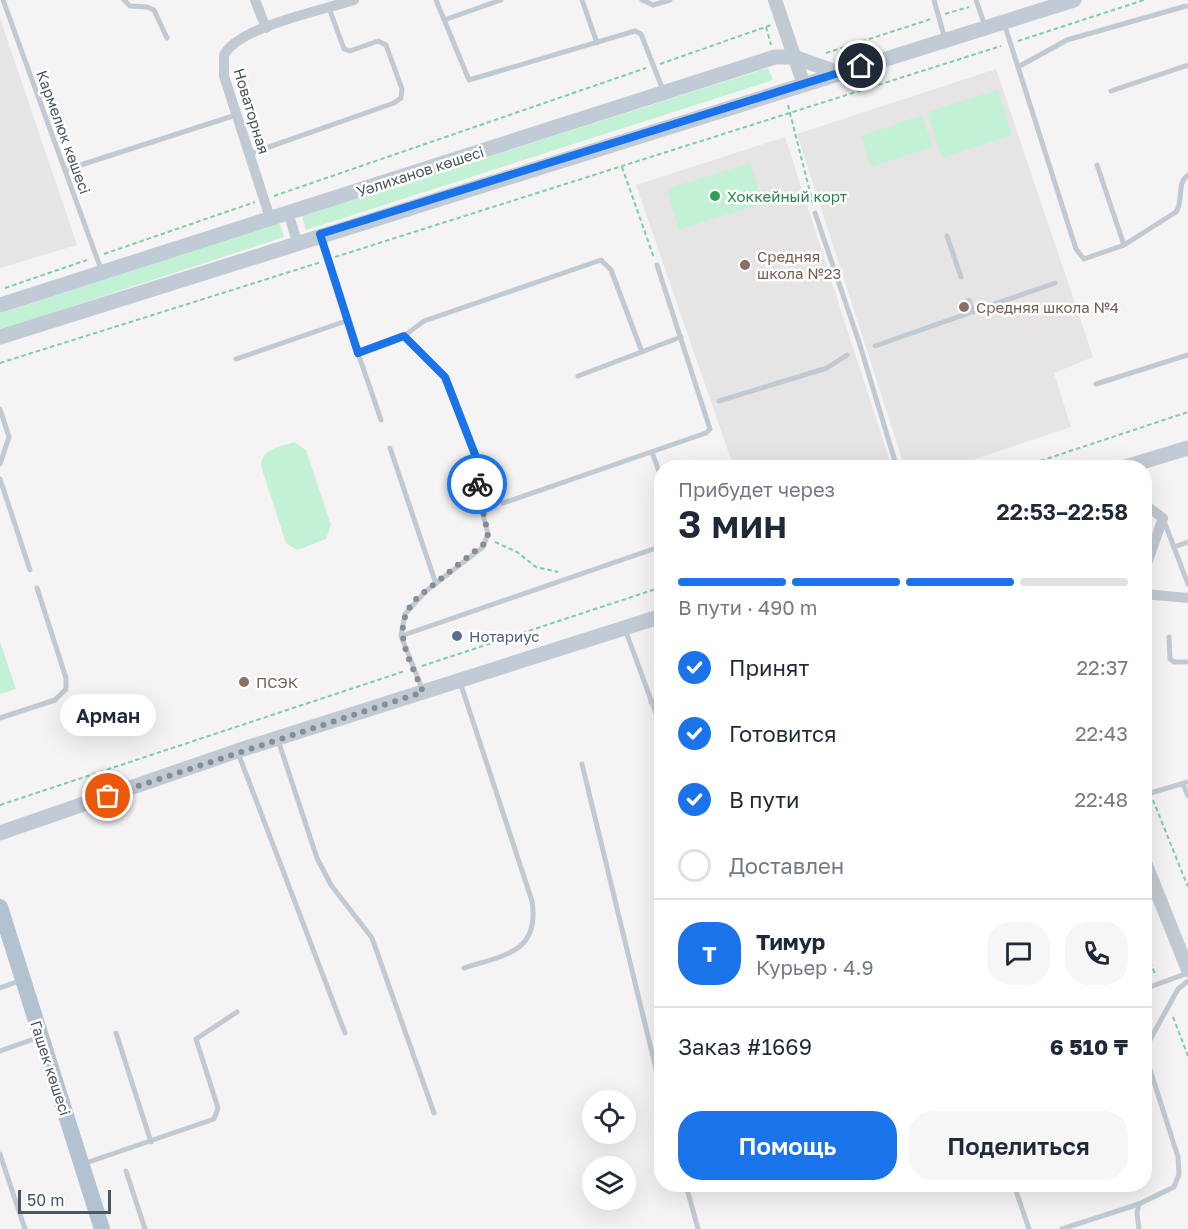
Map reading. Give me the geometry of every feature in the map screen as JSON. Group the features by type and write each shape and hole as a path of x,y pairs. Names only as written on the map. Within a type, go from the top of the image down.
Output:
{"main road":[{"name":"Уәлиханов көшесі","path":"0,337 320,234 1074,0"},
{"name":"Уәлиханов көшесі","path":"0,305 775,57 799,59 839,73"},
{"path":"1164,456 1188,437"},
{"path":"1150,460 1188,448"},
{"path":"0,832 237,751 654,619"},
{"name":"Гашек көшесі","path":"0,908 102,1229"}],"street":[{"path":"255,0 266,28"},
{"name":"Новаторная","path":"270,218 222,69 224,55 238,40 266,28 354,0"},
{"path":"775,0 799,59 804,85"},
{"path":"288,212 297,242"},
{"path":"1152,510 1163,518 1152,549"},
{"path":"1152,595 1188,598"},
{"path":"1152,880 1188,971"}],"lane":[{"name":"Кармелюк көшесі","path":"3,0 102,273"},
{"path":"124,0 130,6 147,7 154,10 167,38"},
{"path":"436,0 465,76 471,81 638,32 664,93"},
{"path":"444,20 501,0"},
{"path":"582,0 597,43"},
{"path":"642,0 653,4 670,0"},
{"path":"934,0 946,40"},
{"path":"976,2 985,28"},
{"path":"1018,67 1067,40 1186,5"},
{"path":"249,154 394,103 401,98 402,89 386,45 378,41 350,51 344,49 329,8"},
{"path":"1004,22 1079,256 1084,259 1090,258 1124,245 1176,212 1180,204 1182,184 1188,175"},
{"path":"1111,91 1188,65"},
{"path":"65,170 236,115"},
{"path":"1097,165 1124,245"},
{"path":"815,213 859,342 895,460"},
{"path":"320,234 346,321 381,420"},
{"path":"947,236 961,277"},
{"path":"358,353 404,336 424,321 601,260 607,263 611,270 642,352"},
{"path":"503,503 652,452 710,429 657,265"},
{"path":"875,346 1055,283"},
{"path":"969,300 973,312"},
{"path":"237,359 346,321"},
{"path":"404,336 445,377 476,457 477,491 486,539 483,547 410,606 402,623 401,636 423,692"},
{"path":"578,376 681,337"},
{"path":"719,401 827,368 847,355"},
{"path":"1096,384 1188,355"},
{"path":"0,409 9,437 0,464"},
{"path":"390,448 436,584"},
{"path":"652,452 655,460"},
{"path":"0,479 30,570"},
{"path":"1163,518 1188,584"},
{"path":"1174,547 1188,542"},
{"path":"401,636 654,549"},
{"path":"0,718 55,700 66,689 66,678 37,588"},
{"path":"624,628 654,710"},
{"path":"1169,637 1172,662 1188,662"},
{"path":"459,681 532,901 533,919 529,938 515,951 464,968"},
{"path":"278,738 317,858 331,885 372,939 434,1113"},
{"path":"237,751 345,1033"},
{"path":"582,764 654,1061"},
{"path":"1152,793 1186,783 1188,796"},
{"path":"1152,986 1188,971"},
{"path":"0,987 24,980"},
{"path":"1152,1036 1178,989 1188,981"},
{"path":"82,1165 211,1122 217,1116 218,1108 196,1041 237,1012"},
{"path":"116,1033 151,1142"},
{"path":"0,1051 41,1037"},
{"path":"1062,1229 1139,1204 1174,1187 1179,1174 1178,1157 1152,1075"},
{"path":"0,1154 25,1229"},
{"path":"126,1171 145,1229"},
{"path":"688,1192 698,1229"},
{"path":"1016,1192 1029,1229"},
{"path":"1139,1204 1137,1213 1139,1229"}],"path":[{"path":"0,363 789,115 1144,0"},
{"path":"799,59 938,17 976,2"},
{"path":"0,289 783,22"},
{"path":"765,27 775,57"},
{"path":"789,115 815,213"},
{"path":"622,167 657,265"},
{"path":"1046,460 1188,412"},
{"path":"486,539 517,552 536,567 556,570 564,579"},
{"path":"0,805 654,590"},
{"path":"1152,803 1188,887"}],"shaded area":[{"path":"0,18 77,245 0,268"},
{"name":"Средняя школа №4","path":"996,69 1093,357 1054,373 1071,427 972,460 902,460 797,134"},
{"name":"Средняя школа №23","path":"785,137 889,460 731,460 636,185"}],"green space":[{"path":"768,68 773,80 306,230 302,216"},
{"path":"998,90 1012,135 942,158 927,112"},
{"path":"922,115 932,147 871,167 861,136"},
{"name":"Хоккейный корт","path":"750,163 763,203 679,230 667,189"},
{"path":"279,222 284,237 0,330 0,313"},
{"path":"294,442 306,450 331,525 326,539 297,550 286,543 261,466 268,452"},
{"path":"0,641 16,689 0,694"}],"way so far":[{"path":"108,796 237,751 423,692 401,636 402,623 405,614 417,598 483,547 488,534 477,484"}],"place":[{"name":"Хоккейный корт","path":"715,196"},
{"name":"Средняя школа №23","path":"745,265"},
{"name":"Средняя школа №4","path":"964,307"},
{"name":"Нотариус","path":"457,636"},
{"name":"ПСЭК","path":"244,682"},
{"name":"Арман","path":"108,796"}],"route":[{"path":"477,484 476,457 445,377 436,366 404,336 358,353 320,234 861,66"}]}
